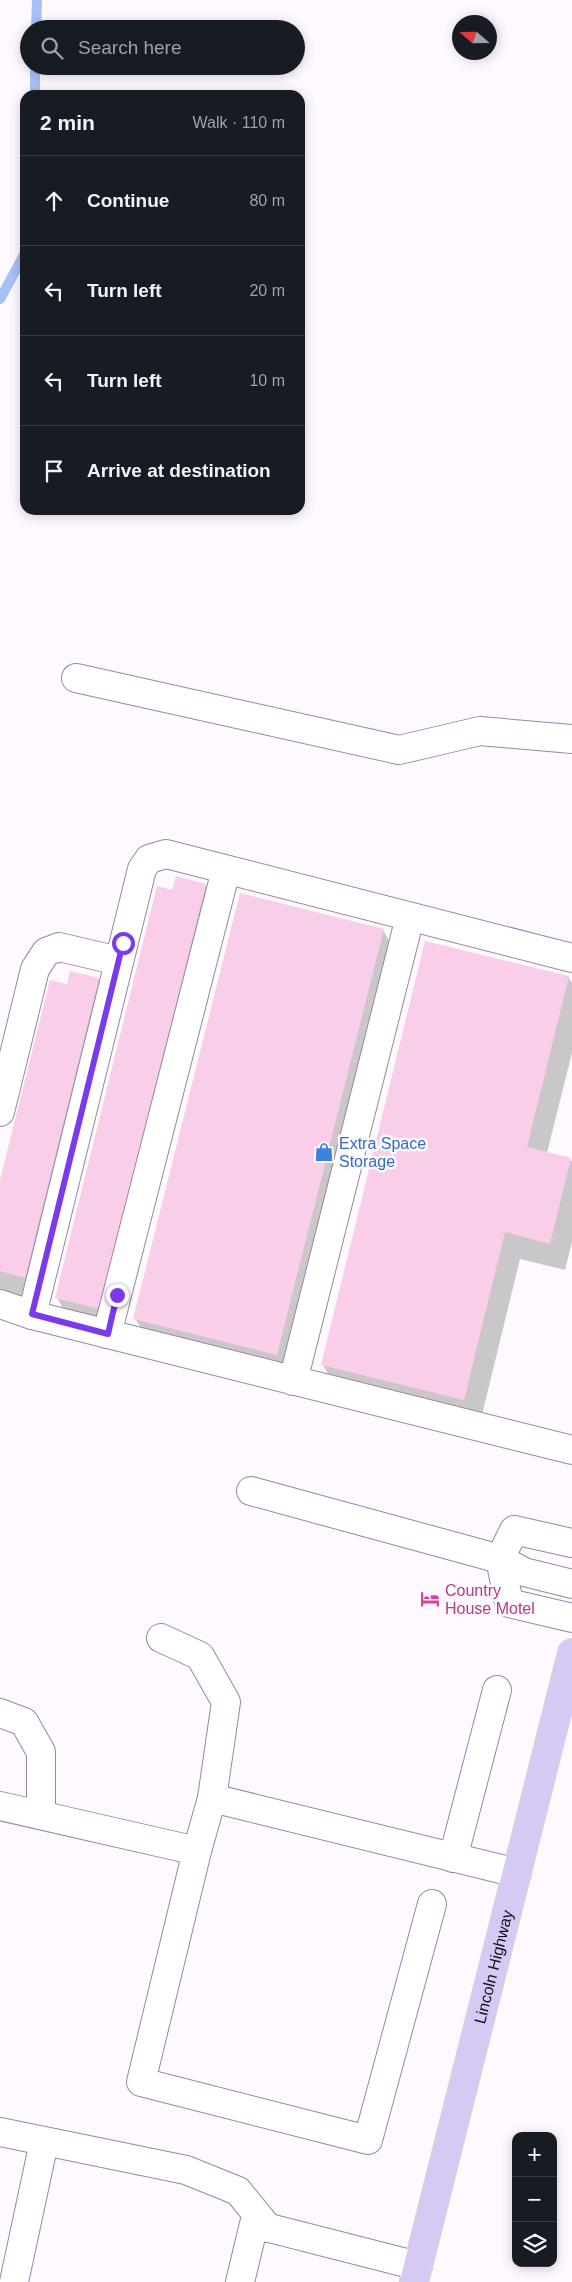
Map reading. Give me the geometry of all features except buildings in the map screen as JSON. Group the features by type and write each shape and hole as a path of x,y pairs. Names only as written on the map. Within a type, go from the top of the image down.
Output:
{"main road":[{"name":"Lincoln Highway","path":"416,2274 572,1653"}],"lane":[{"path":"76,678 399,750 480,731 572,739"},
{"path":"32,1314 142,868 148,859 166,854 572,958"},
{"path":"108,1334 226,870"},
{"path":"293,1381 410,917"},
{"path":"0,1112 35,969 46,952 59,947 119,961"},
{"path":"0,1304 108,1334 572,1450"},
{"path":"251,1491 500,1559 524,1572 572,1584"},
{"path":"572,1543 514,1530 500,1559 509,1603 572,1618"},
{"path":"161,1638 200,1656 226,1702 212,1798 197,1851 141,2082 368,2140 432,1904"},
{"path":"453,1858 497,1690"},
{"path":"0,1713 24,1722 41,1752 41,1815"},
{"path":"212,1798 517,1873"},
{"path":"0,1806 197,1851"},
{"path":"0,2132 186,2170 238,2191 268,2228"},
{"path":"14,2282 44,2142"},
{"path":"240,2282 254,2224 416,2274"}],"waterway":[{"path":"36,20 37,0"},
{"path":"35,75 35,90"},
{"path":"0,299 20,262"}],"place":[{"name":"Extra Space Storage","path":"324,1152"},
{"name":"Country House Motel","path":"430,1599"}],"route":[{"path":"117,1295 108,1334 32,1314 123,943"}]}
